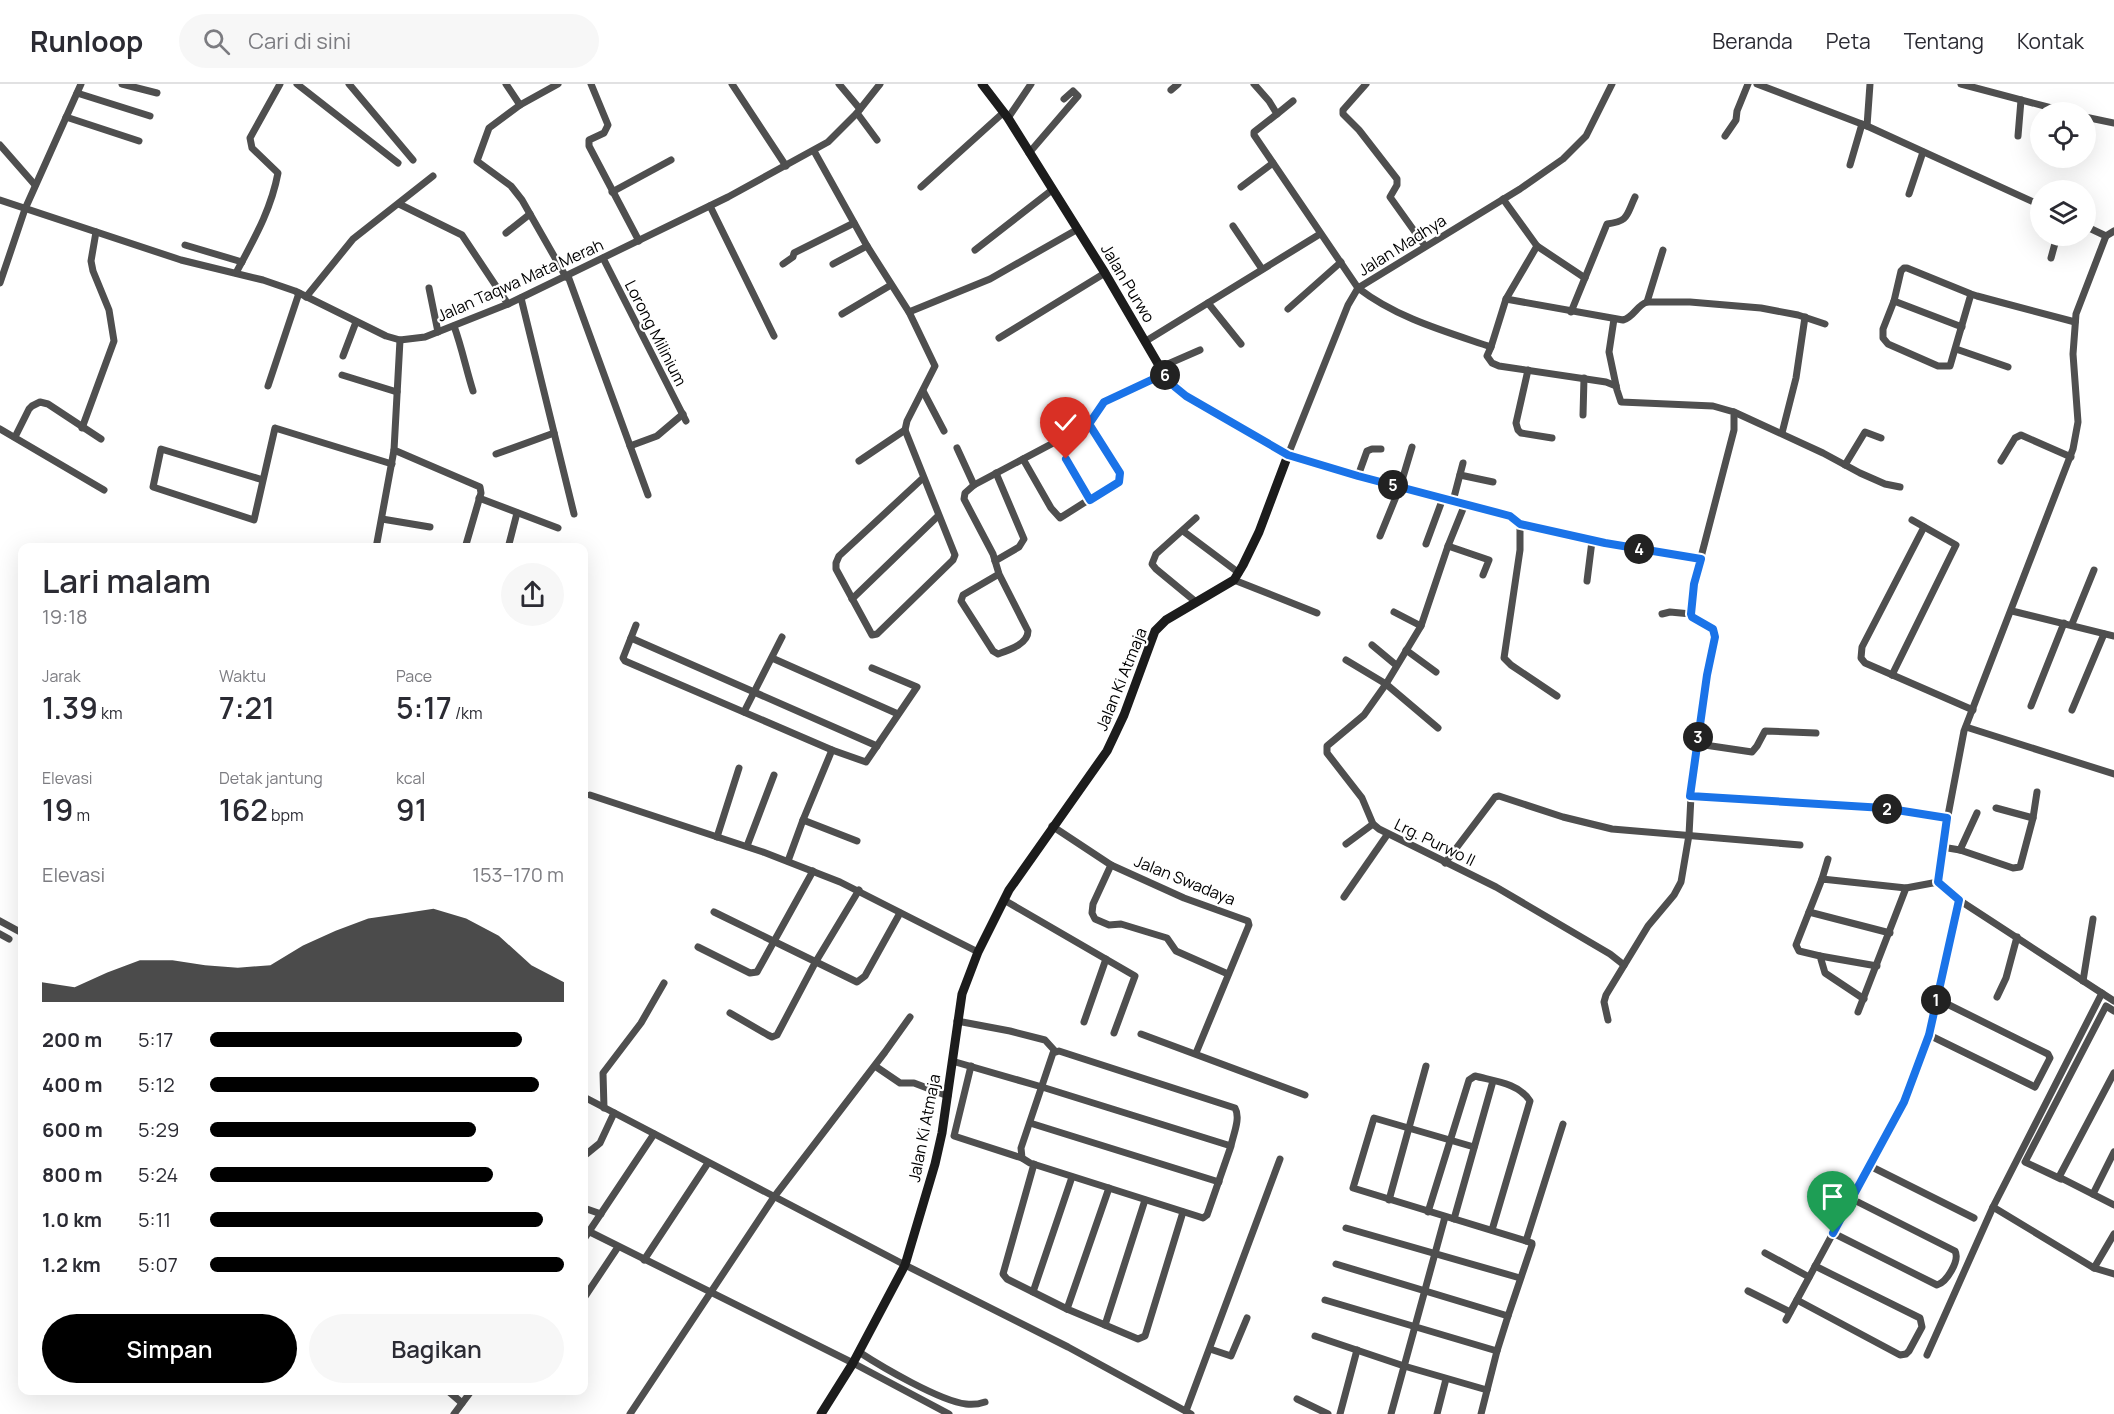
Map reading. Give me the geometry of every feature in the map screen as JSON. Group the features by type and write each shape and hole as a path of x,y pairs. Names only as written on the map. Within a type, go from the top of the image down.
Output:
{"street":[{"path":"0,283 25,208 81,84"},
{"path":"122,84 157,93"},
{"path":"236,273 267,212 276,188 278,173 252,148 250,138 280,84"},
{"path":"297,84 398,164"},
{"path":"349,84 413,160"},
{"path":"506,84 520,105"},
{"path":"558,84 520,105 489,128 477,161 511,186 522,200 567,276 648,495"},
{"path":"591,84 608,125 604,134 589,140 588,144 639,241"},
{"path":"732,84 786,166"},
{"path":"839,84 877,140"},
{"name":"Jalan Taqwa Mata Merah","path":"400,340 438,332 508,304 710,206 786,166 834,137 880,84"},
{"name":"Jalan Purwo","path":"982,84 1006,115 1175,387 1186,396 1288,455"},
{"path":"921,187 1006,115 1031,84"},
{"path":"1170,90 1179,84"},
{"path":"1254,84 1277,114"},
{"path":"1366,84 1343,110 1343,114 1359,130 1397,179 1397,185 1390,197 1425,246"},
{"name":"Jalan Madhya","path":"1288,455 1348,305 1358,288 1503,199 1563,159 1586,136 1612,84"},
{"path":"1725,136 1736,120 1737,111 1748,84"},
{"path":"1757,84 1865,125 2030,200"},
{"path":"1850,165 1865,125 1870,84"},
{"path":"1960,84 2030,102"},
{"path":"1029,153 1078,96 1073,91 1064,99"},
{"path":"77,93 150,116"},
{"path":"2018,136 2021,100"},
{"path":"1293,101 1254,134 1358,288 1378,304 1405,317 1491,347"},
{"path":"66,117 139,141"},
{"path":"2096,119 2114,123"},
{"path":"0,145 35,185"},
{"path":"814,151 854,224 909,312 934,363 934,369 907,421 905,430 938,516 955,552 954,558 877,634 872,635 836,569 836,563 839,556 923,478"},
{"path":"1909,194 1923,152"},
{"path":"612,192 671,160"},
{"path":"1241,187 1274,163"},
{"path":"306,297 353,239 433,176"},
{"path":"975,250 1052,190"},
{"path":"1571,312 1607,224 1619,224 1624,220 1635,197"},
{"path":"1503,199 1537,246 1585,278"},
{"path":"0,200 188,262 236,273 298,293 356,322 400,340 394,450 377,543"},
{"path":"399,204 462,235 508,304"},
{"path":"710,206 774,336"},
{"path":"506,234 530,214"},
{"path":"783,264 793,258 794,253 854,224"},
{"path":"1233,226 1262,269"},
{"path":"909,312 990,279 1078,230"},
{"path":"2096,231 2114,239"},
{"path":"1938,882 1947,818 1966,727 2071,457 2078,422 2073,354 2076,314 2106,236 2114,231"},
{"path":"82,428 114,341 109,309 93,271 92,251 96,232"},
{"path":"1146,341 1320,234"},
{"path":"185,245 242,262"},
{"path":"832,264 867,246"},
{"path":"1537,246 1506,299 1487,356 1492,363 1606,382 1616,386"},
{"path":"2051,258 2054,246"},
{"path":"1647,302 1663,250"},
{"name":"Lorong Milinium","path":"603,258 684,418 659,434 630,446"},
{"path":"1288,309 1341,262"},
{"path":"1971,294 1956,349 1951,364 1947,367 1938,366 1888,344 1883,338 1883,329 1894,301 1901,271 1904,268 1971,294 2075,322"},
{"path":"999,338 1105,273"},
{"path":"842,314 891,285"},
{"path":"429,288 438,332"},
{"path":"268,386 298,293"},
{"path":"521,298 574,514"},
{"path":"1506,299 1623,320 1630,318 1638,307 1647,302 1741,306 1805,317 1825,324"},
{"path":"1894,301 1962,327"},
{"path":"1208,303 1241,344"},
{"path":"1782,433 1796,378 1805,317"},
{"path":"1614,319 1610,352 1621,402 1713,406 1734,412 1885,484 1900,487"},
{"path":"343,356 356,322"},
{"path":"454,326 465,357 465,366 473,391"},
{"path":"1956,349 2008,367"},
{"path":"999,574 963,595 961,601 993,651 998,654 1025,641 1028,634 964,500 965,493 974,485 1089,424 1104,402 1200,350"},
{"path":"1528,370 1516,423 1518,430 1521,433 1552,438"},
{"path":"342,375 397,392"},
{"path":"1583,415 1584,378"},
{"path":"923,391 944,431"},
{"path":"15,437 28,409 40,402 48,404 101,440"},
{"path":"1608,1020 1604,1002 1648,926 1678,889 1681,882 1689,835 1690,796 1707,675 1715,637 1713,629 1692,617 1694,584 1734,430 1734,412"},
{"path":"1023,459 1058,518 1119,482 1120,476 1089,424"},
{"path":"263,480 161,449 153,487 254,520 275,428 392,464"},
{"path":"0,429 104,490"},
{"path":"859,461 905,430"},
{"path":"1845,465 1865,432 1881,438"},
{"path":"496,454 554,433"},
{"path":"2001,461 2015,438 2021,435 2071,457"},
{"path":"1380,536 1413,447"},
{"path":"957,448 974,485"},
{"path":"1358,476 1367,451 1382,449"},
{"path":"394,450 481,489 466,543"},
{"path":"1237,577 1259,532 1288,455 1510,516 1520,524 1592,541 1701,559"},
{"path":"1066,459 1090,500"},
{"path":"1453,501 1463,463"},
{"path":"995,561 1019,547 1024,539 996,473"},
{"path":"1460,475 1493,482"},
{"path":"479,498 558,528"},
{"path":"1426,544 1443,498"},
{"name":"Lrg. Purwo II","path":"1465,504 1420,626 1407,650 1364,715 1327,746 1326,750 1366,805 1373,824 1387,835 1496,887 1624,965"},
{"path":"509,543 517,513"},
{"path":"852,599 938,516"},
{"path":"1196,518 1156,554 1152,564 1196,602"},
{"path":"382,519 430,527"},
{"path":"1892,675 1956,545 1912,520"},
{"path":"1520,524 1520,550 1504,657 1511,665 1557,696"},
{"path":"1924,526 1860,654 1865,663 1973,710"},
{"path":"1183,531 1237,577 1317,612"},
{"path":"1587,581 1592,541"},
{"path":"1448,546 1489,560 1483,575"},
{"path":"2031,706 2094,570"},
{"name":"Jalan Ki Atmaja","path":"821,1414 856,1358 905,1265 935,1164 948,1096 962,994 978,952 1019,874 1107,751 1124,715 1155,631 1166,620 1237,577"},
{"path":"2012,611 2103,634 2113,634"},
{"path":"1394,612 1420,626"},
{"path":"1662,614 1670,612 1691,614"},
{"path":"636,625 623,658 626,661 832,750 866,762 917,687 872,668"},
{"path":"2072,710 2103,634"},
{"path":"744,712 782,637"},
{"path":"631,638 877,746"},
{"path":"1372,645 1396,665"},
{"path":"1407,650 1436,672"},
{"path":"771,658 898,714"},
{"path":"1346,660 1386,684 1438,728"},
{"path":"1966,727 2114,774"},
{"path":"1698,744 1752,752 1763,733 1768,730 1816,733"},
{"path":"788,861 802,820 832,750"},
{"path":"717,837 739,768"},
{"path":"747,846 774,775"},
{"path":"1942,847 1960,850 2013,868 2020,867 2033,818 2037,792"},
{"path":"590,795 747,846 813,871 859,890 978,952"},
{"path":"1445,863 1495,798 1499,796 1590,825 1612,829 1800,845"},
{"path":"1690,796 1884,808 1947,818"},
{"path":"1996,808 2033,818"},
{"path":"1960,850 1977,813"},
{"path":"802,820 857,841"},
{"path":"1346,844 1373,824"},
{"name":"Jalan Swadaya","path":"1053,826 1111,865 1184,898 1246,919 1249,925 1196,1053"},
{"path":"1344,897 1387,835"},
{"path":"1828,859 1796,945 1797,949 1820,956 1877,966"},
{"path":"1111,865 1093,904 1092,913 1095,919 1109,925 1121,924 1167,938 1176,951 1228,974"},
{"path":"698,947 753,974 759,970 813,871"},
{"path":"1822,879 1906,888 1938,882"},
{"path":"1938,882 1959,900 2114,1001"},
{"path":"1858,1012 1906,888"},
{"path":"730,1013 768,1035 777,1035 815,963 859,890"},
{"path":"1004,900 1135,976 1114,1033"},
{"path":"1786,1320 1904,1102 1929,1035 1959,900"},
{"path":"714,912 853,982 860,981 867,972 900,913"},
{"path":"1809,912 1890,933"},
{"path":"2083,981 2093,920"},
{"path":"0,921 18,931"},
{"path":"0,934 9,939"},
{"path":"1997,997 2006,978 2017,937"},
{"path":"1820,956 1825,973 1864,999"},
{"path":"1084,1022 1106,960"},
{"path":"604,1108 603,1073 641,1023 664,983"},
{"path":"1927,1355 1994,1206 2102,993"},
{"path":"1929,1035 2031,1086 2037,1086 2050,1058 2048,1054 1936,999"},
{"path":"2114,1011 2106,1006 2025,1162 2114,1204"},
{"path":"630,1414 774,1197 910,1017"},
{"path":"957,1021 1045,1040 1055,1051 1235,1108 1238,1112 1231,1146 1205,1217 1072,1177 954,1136 971,1066"},
{"path":"1141,1034 1305,1095"},
{"path":"1022,1158 1021,1148 1055,1051"},
{"path":"952,1061 1231,1146"},
{"path":"875,1066 900,1083 912,1083 948,1096"},
{"path":"1389,1200 1426,1066"},
{"path":"2061,1179 2059,1178 2114,1073"},
{"path":"1428,1212 1468,1080 1475,1076 1493,1081 1521,1090 1530,1101 1492,1230"},
{"path":"1454,1219 1493,1081"},
{"path":"588,1099 905,1265 1068,1347 1189,1413 1210,1349 1280,1159"},
{"path":"588,1153 600,1143 614,1113"},
{"path":"1474,1147 1374,1118 1353,1188 1532,1244 1497,1351 1481,1414"},
{"path":"1030,1123 1218,1182"},
{"path":"1527,1241 1563,1124"},
{"path":"654,1134 599,1217 588,1229 618,1247 713,1292 952,1400 966,1404 985,1402"},
{"path":"2092,1194 2114,1152"},
{"path":"645,1258 708,1163"},
{"path":"1034,1164 1003,1271 1006,1279 1067,1309 1138,1339 1145,1336 1183,1212"},
{"path":"1870,1166 1974,1218"},
{"path":"1033,1292 1072,1177"},
{"path":"1067,1309 1109,1188"},
{"path":"1833,1233 1937,1285 1945,1281 1958,1255 1956,1251 1852,1199"},
{"path":"1105,1325 1145,1200"},
{"path":"1994,1206 2094,1268 2114,1274"},
{"path":"588,1210 599,1217"},
{"path":"1390,1414 1446,1217"},
{"path":"1346,1228 1520,1278"},
{"path":"2094,1268 2114,1234"},
{"path":"588,1292 618,1247"},
{"path":"1765,1253 1809,1277"},
{"path":"1336,1264 1508,1316"},
{"path":"1797,1300 1900,1355 1909,1351 1918,1335 1923,1324 1920,1318 1815,1266"},
{"path":"1748,1291 1790,1312"},
{"path":"1325,1300 1497,1351"},
{"path":"1210,1349 1231,1356 1246,1318"},
{"path":"1316,1336 1404,1366 1487,1390"},
{"path":"1340,1414 1357,1350"},
{"path":"856,1358 949,1414"},
{"path":"1437,1414 1446,1379"},
{"path":"453,1395 462,1403"},
{"path":"454,1414 468,1395"},
{"path":"1297,1399 1328,1414"}],"route":[{"path":"1066,459 1090,500 1119,482 1120,473 1089,424 1104,402 1164,374 1180,393 1288,455 1510,516 1520,524 1605,543 1701,559 1690,609 1692,617 1713,629 1715,637 1707,675 1690,796 1884,808 1947,818 1938,882 1959,900 1929,1035 1904,1102 1833,1233"}]}
